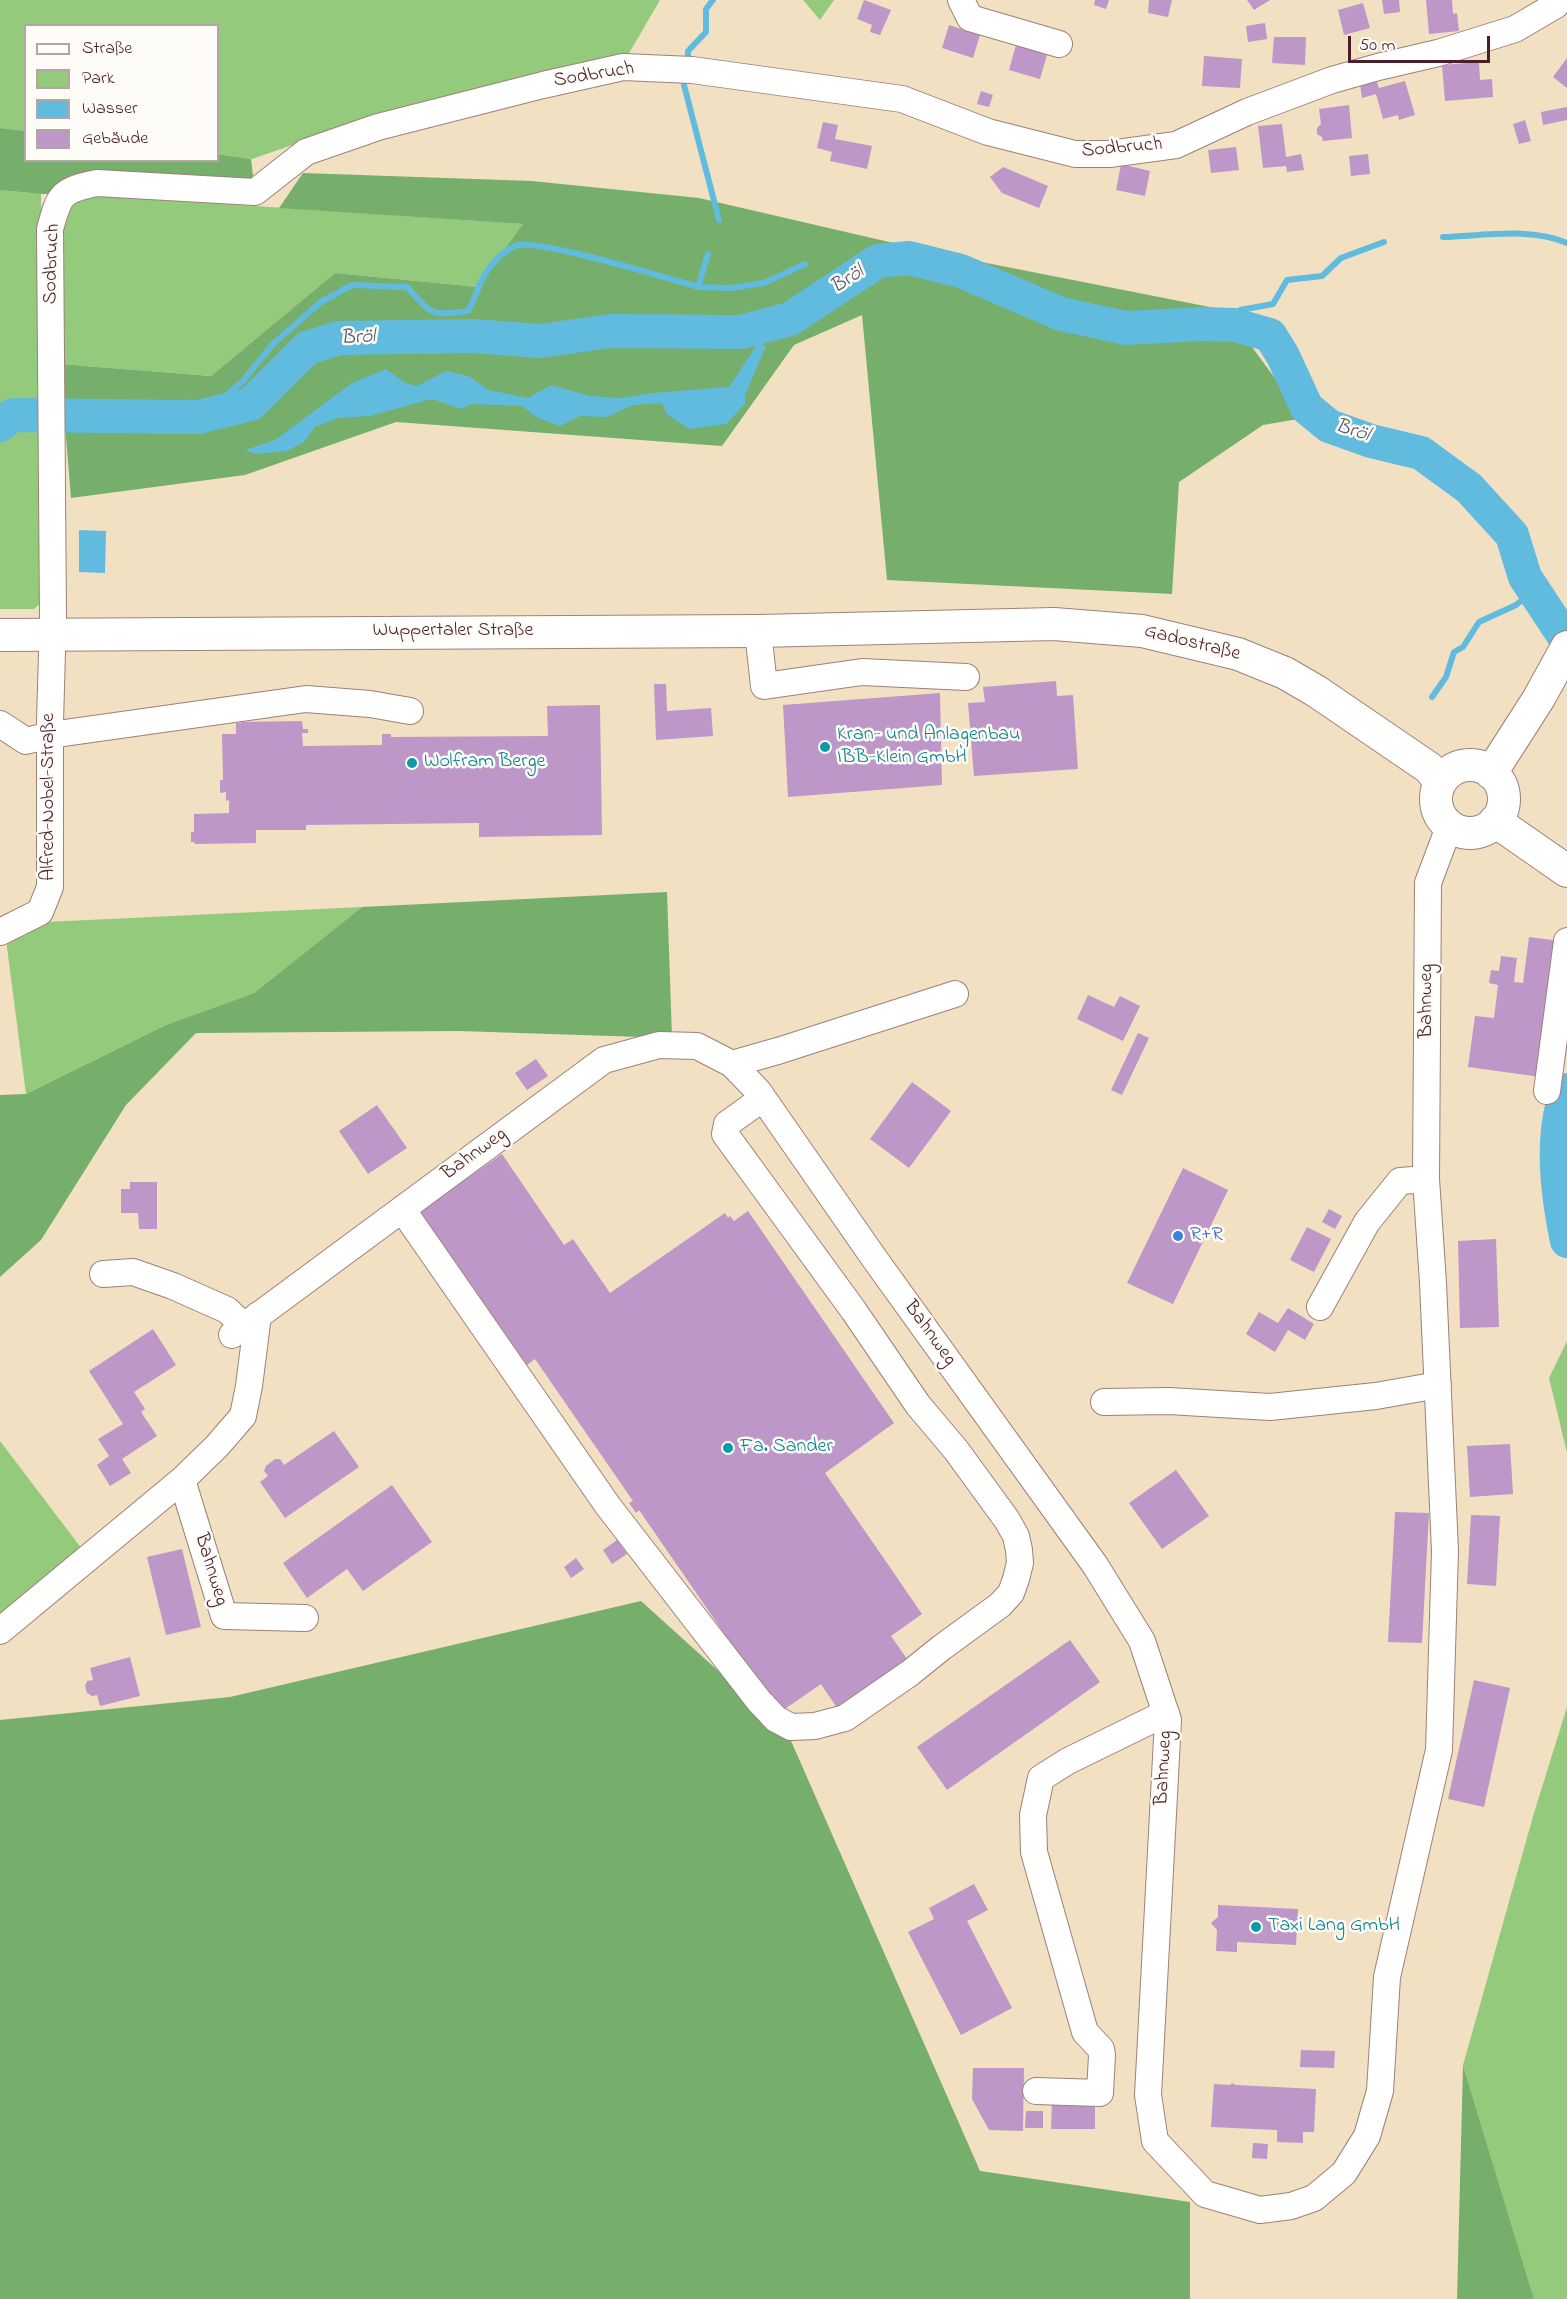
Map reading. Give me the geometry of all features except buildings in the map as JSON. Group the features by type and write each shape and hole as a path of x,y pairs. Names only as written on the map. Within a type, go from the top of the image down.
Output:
{"main road":[{"name":"Gadostraße","path":"906,629 1054,624 1142,631 1238,654 1285,673 1316,691 1429,768 1440,782"},
{"name":"Wuppertaler Straße","path":"0,635 906,629"},
{"path":"1491,773 1539,698 1567,647"},
{"path":"1463,766 1483,768 1491,773 1503,791 1501,812 1495,821 1479,832 1461,832 1452,828 1438,813 1436,802 1440,782 1446,775 1463,766"},
{"path":"1495,821 1567,871"}],"street":[{"path":"961,0 970,18 1059,44"},
{"name":"Sodbruch","path":"51,634 50,229 58,201 74,187 97,183 255,192 306,152 378,127 623,67 692,70 902,99 988,132 1075,154 1108,154 1176,145 1247,112 1332,80 1438,53 1515,29 1558,4"},
{"path":"758,631 764,686 862,672 966,677"},
{"name":"Alfred-Nobel-Straße","path":"0,932 40,912 50,887 51,634"},
{"path":"0,724 26,741 50,735 306,699 370,704 410,711"},
{"name":"Bahnweg","path":"245,1325 604,1060 660,1045 697,1047 732,1064 763,1098 874,1258 1095,1565 1142,1641 1168,1720 1148,2095 1155,2141 1205,2194 1260,2210 1291,2206 1314,2198 1344,2173 1367,2136 1380,2091 1387,1977 1439,1750 1445,1551 1426,1179 1428,883 1446,835 1452,828"},
{"path":"1547,1091 1567,942"},
{"path":"732,1064 954,994"},
{"path":"402,1209 608,1506 759,1701 776,1719 791,1727 815,1726 839,1720 910,1673 1000,1605 1011,1593 1016,1579 1020,1563 1019,1550 1016,1536 1007,1520 956,1450 918,1405 854,1311 725,1134 727,1124 763,1098"},
{"path":"1320,1306 1367,1222 1400,1181 1426,1179"},
{"path":"0,1631 182,1480 218,1446 243,1416 249,1386 245,1325 227,1310 173,1286 132,1272 103,1274"},
{"path":"1104,1402 1169,1401 1270,1407 1376,1396 1438,1385"},
{"name":"Bahnweg","path":"182,1480 224,1616 305,1618"},
{"path":"1036,2091 1100,2093 1102,2055 1101,2049 1085,2032 1034,1852 1033,1815 1041,1778 1068,1761 1166,1713"}],"green space":[{"path":"0,0 660,0 628,55 347,126 252,159 219,154 219,24 24,24 24,131 0,128"},
{"path":"803,0 834,0 820,20"},
{"path":"0,128 24,131 24,162 219,162 219,154 251,159 255,192 41,194 0,190"},
{"path":"303,173 532,181 699,198 941,254 1225,310 1304,418 1263,425 1179,482 1172,594 887,580 862,315 794,345 722,446 396,422 245,475 71,498 60,364 211,376 335,273 478,287 523,224 279,208"},
{"path":"0,190 41,194 43,601 34,609 0,609"},
{"path":"77,194 524,224 478,287 335,273 211,376 60,364 56,228"},
{"path":"667,892 672,1038 459,1031 196,1033 126,1105 41,1240 0,1277 0,1095 26,1094 166,1025 254,993 362,907"},
{"path":"362,907 254,993 166,1025 26,1094 4,924"},
{"path":"1567,1081 1567,1204 1556,1113"},
{"path":"1567,1341 1567,1453 1549,1378"},
{"path":"0,1441 85,1553 0,1622"},
{"path":"641,1601 788,1734 980,2171 1190,2202 1190,2299 0,2299 0,1720 230,1697"},
{"path":"1567,1707 1567,2299 1534,2299 1463,2065 1534,1813"},
{"path":"1463,2065 1534,2299 1457,2299"}],"water":[{"path":"758,343 766,346 745,395 745,404 726,424 689,429 667,414 662,403 633,405 607,417 580,416 560,426 538,418 522,406 471,404 461,409 432,399 370,416 338,418 315,427 304,442 287,451 256,454 245,450 275,440 352,383 386,369 405,383 417,386 446,371 469,376 488,390 528,398 551,385 590,396 620,398 729,387"},
{"path":"79,530 106,531 105,573 79,572"}],"waterway":[{"path":"688,56 688,51 706,32 706,9 713,0"},
{"path":"684,85 719,220"},
{"path":"1443,237 1522,234 1538,235 1567,243"},
{"path":"1229,325 1240,310 1273,304 1287,280 1322,276 1341,258 1384,242"},
{"path":"204,415 242,382 273,344 321,302 352,285 407,287 427,308 439,313 455,313 468,311 489,269 501,255 515,246 548,247 698,287 708,254"},
{"name":"Bröl","path":"0,425 13,415 198,417 251,404 307,348 339,338 473,336 540,341 610,331 741,332 790,319 878,261 909,258 961,271 1061,314 1126,328 1202,324 1235,325 1270,335 1283,356 1307,408 1329,426 1371,441 1421,453 1469,488 1512,535 1525,577 1567,641"},
{"path":"698,287 731,288 764,283 805,264"},
{"path":"1432,697 1446,677 1454,652 1463,647 1479,622 1516,605 1534,590"},
{"name":"Bröl","path":"1567,1090 1558,1127 1557,1146 1558,1185 1567,1241"}],"place":[{"name":"Kran- und Anlagenbau IBB-Klein GmbH","path":"825,747"},
{"name":"Wolfram Berge","path":"412,763"},
{"name":"R+R","path":"1178,1236"},
{"name":"Fa. Sander","path":"728,1448"},
{"name":"Taxi Lang GmbH","path":"1256,1927"}]}
